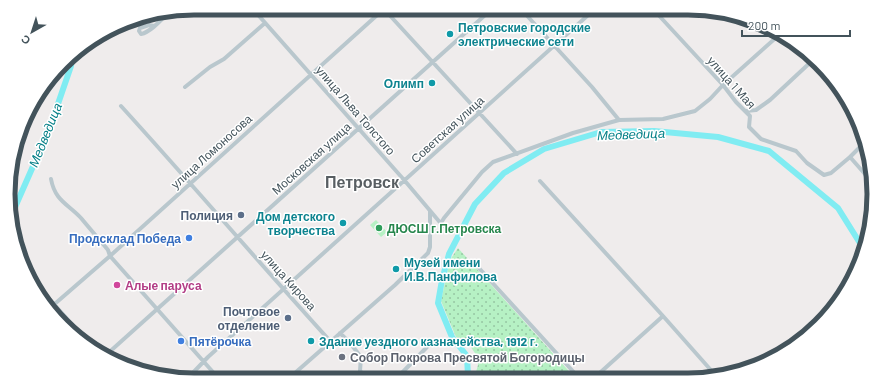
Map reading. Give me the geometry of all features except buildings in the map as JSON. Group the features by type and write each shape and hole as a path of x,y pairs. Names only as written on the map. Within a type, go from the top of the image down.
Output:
{"street":[{"name":"улица Льва Толстого","path":"258,15 405,180 442,225 444,218 482,172 493,162 517,154"},
{"name":"улица Ломоносова","path":"55,304 376,15"},
{"path":"390,15 517,154 573,133 619,120 663,119 695,111 710,99 723,85 775,38"},
{"name":"Московская улица","path":"109,352 485,15"},
{"path":"526,15 619,120"},
{"name":"Советская улица","path":"193,373 208,357 588,15"},
{"name":"улица 1 Мая","path":"658,15 723,85 736,102 746,111 750,116 749,127 761,139 796,151 807,163 824,175 831,173 850,157"},
{"path":"154,26 164,18"},
{"path":"185,86 210,67 224,59 265,23"},
{"path":"746,111 756,110 770,100 810,63"},
{"name":"улица Кирова","path":"121,106 331,342"},
{"path":"861,146 850,157 866,175"},
{"path":"51,179 53,190 64,204 80,217 108,250 110,256 214,373"},
{"path":"540,181 712,371"},
{"path":"295,373 428,254 430,246 430,210"},
{"path":"478,267 575,373"},
{"path":"46,294 78,330"},
{"path":"600,373 663,316"},
{"path":"340,333 361,357 360,371 362,373"},
{"path":"402,373 427,347"}],"green space":[{"name":"ДЮСШ г.Петровска","path":"376,220 387,232 381,237 370,225"},
{"path":"458,248 571,373 476,373 478,365 477,356 470,346 456,337 441,301 450,260"}],"waterway":[{"name":"Медведица","path":"15,207 49,130 71,63"},
{"name":"Медведица","path":"468,373 467,356 452,337 438,303 449,254 475,204 504,173 544,149 601,132 654,131 718,137 769,151 838,208 860,243"}],"place":[{"name":"Петровские городские электрические сети","path":"450,34"},
{"name":"Олимп","path":"432,83"},
{"name":"Полиция","path":"241,215"},
{"name":"Дом детского творчества","path":"343,223"},
{"name":"ДЮСШ г.Петровска","path":"379,228"},
{"name":"Продсклад Победа","path":"189,238"},
{"name":"Музей имени И.В.Панфилова","path":"396,269"},
{"name":"Алые паруса","path":"117,285"},
{"name":"Почтовое отделение","path":"288,318"},
{"name":"Пятёрочка","path":"181,341"},
{"name":"Здание уездного казначейства, 1912 г.","path":"311,341"},
{"name":"Собор Покрова Пресвятой Богородицы","path":"342,357"}],"district":[{"name":"Петровск","path":"362,181"}]}
